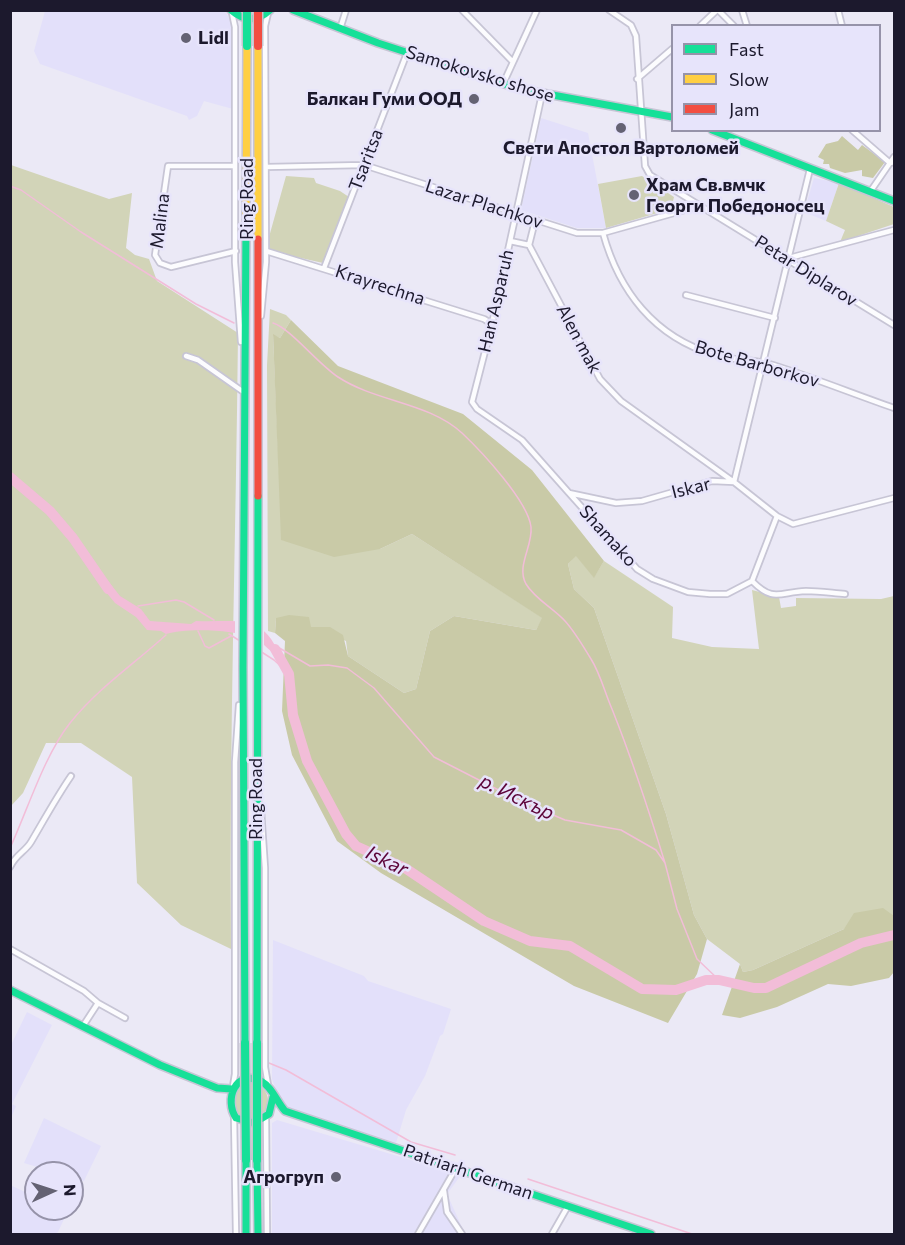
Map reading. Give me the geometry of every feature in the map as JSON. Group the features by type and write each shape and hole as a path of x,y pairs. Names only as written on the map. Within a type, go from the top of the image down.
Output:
{"main road":[{"name":"Ring Road","path":"246,1234 243,601 247,10"},
{"name":"Ring Road","path":"258,10 258,1234"},
{"name":"Samokovsko shose","path":"293,10 407,53 503,84 542,94 671,117"},
{"path":"231,12 248,20 258,19 269,12"},
{"path":"717,132 894,201"},
{"path":"10,990 187,1078 220,1091 228,1100 234,1116 251,1124 285,1111 273,1097 269,1088 261,1081 243,1080 232,1088 220,1091"},
{"path":"228,1100 232,1088"},
{"path":"268,1116 273,1097"},
{"name":"Patriarh German","path":"285,1111 651,1234"}],"street":[{"path":"340,29 346,10"},
{"path":"462,10 513,62"},
{"path":"503,84 537,10"},
{"name":"Petar Diplarov","path":"609,10 634,29 647,171 699,206 789,258 835,290 894,325"},
{"path":"701,24 717,10 732,24"},
{"name":"Ring Road","path":"231,12 235,27 236,250 245,390"},
{"name":"Ring Road","path":"257,364 266,250 265,26 269,12"},
{"path":"637,79 671,50"},
{"name":"Tsaritsa","path":"324,268 407,53"},
{"name":"Han Asparuh","path":"542,94 492,324 472,402 477,409 522,440 569,493"},
{"path":"855,132 893,161 870,192"},
{"name":"Lazar Plachkov","path":"266,167 364,165 577,233 603,233 699,206"},
{"name":"Malina","path":"235,166 168,166 155,255 160,263 171,267 236,250"},
{"path":"734,482 810,169"},
{"path":"510,241 529,245 535,221"},
{"path":"789,258 894,230"},
{"name":"Bote Barborkov","path":"603,233 610,258 623,286 639,308 664,331 715,356 764,363 894,408"},
{"name":"Alen mak","path":"529,245 600,379 621,401 734,482"},
{"name":"Krayrechna","path":"266,250 484,318 492,324"},
{"path":"686,295 775,318"},
{"path":"186,356 198,360 245,390"},
{"name":"Iskar","path":"569,493 616,503 642,501 712,481 734,482 777,516 793,524 894,498"},
{"name":"Shamako","path":"569,493 637,569 653,579 688,592 710,594 726,594 752,581"},
{"path":"777,516 752,581 772,595 802,591 845,594"},
{"path":"232,1088 235,1074 235,762 243,667"},
{"path":"257,706 265,868 265,1067 269,1088"},
{"path":"10,867 15,857 29,845 44,816 71,777"},
{"path":"10,950 125,1018"},
{"path":"83,1026 98,1003"},
{"path":"234,1116 236,1234"},
{"path":"267,1234 268,1116"},
{"path":"418,1234 456,1168"},
{"path":"444,1191 447,1212 462,1234"},
{"path":"552,1234 568,1206"},
{"path":"435,1207 447,1212"}],"shaded area":[{"path":"45,11 225,11 233,25 233,109 204,101 197,116 189,120 187,116 40,64 34,51"},
{"path":"541,118 588,133 606,228 577,228 521,210"},
{"path":"814,178 839,183 826,221 804,212"},
{"path":"105,577 120,596 141,609 150,621 191,624 196,621 248,623 267,634 282,661 261,643 245,635 209,630 166,634 161,631 147,630 136,617 115,603 96,580"},
{"path":"273,940 364,976 368,981 451,1009 425,1076 406,1110 396,1143 287,1108 281,1104 272,1079"},
{"path":"27,1012 52,1025 12,1104 16,1106 11,1118 11,1045"},
{"path":"44,1118 101,1146 84,1181 84,1161 25,1161"},
{"path":"277,1120 461,1175 447,1194 465,1234 272,1234 272,1123"},
{"path":"10,1185 24,1191 24,1221 63,1221 55,1234 11,1234"}],"green space":[{"path":"842,136 858,150 862,145 885,162 873,178 862,176 862,170 845,173 830,168 829,164 823,164 824,160 818,157 826,144 838,141"},
{"path":"11,165 109,199 132,193 126,248 135,255 149,259 157,281 238,333 231,949 181,925 137,883 132,777 81,743 46,743 23,793 11,806"},
{"path":"286,176 314,178 316,183 340,191 349,197 323,263 270,251 269,237"},
{"path":"642,176 674,197 671,209 606,228 598,184"},
{"path":"839,183 894,207 894,224 840,242 845,230 826,221"},
{"path":"270,309 286,315 291,320 280,338 273,335 282,540 380,549 412,534 543,618 536,630 454,616 430,631 416,689 404,693 348,656 346,641 311,627 276,618 275,633 268,631 267,365"},
{"path":"291,320 338,366 463,414 532,470 604,561 594,578 576,556 568,564 574,589 594,608 666,814 694,915 707,939 697,974 668,1023 574,986 381,873 337,841 292,755 282,711 285,641 275,633 276,618 289,615 309,617 311,627 330,627 343,635 348,656 404,693 416,689 430,631 454,616 536,630 542,618 412,534 380,549 334,557 281,540 273,334 280,338"},
{"path":"576,555 594,577 604,561 673,607 672,638 712,647 759,649 752,590 779,597 781,608 796,606 796,598 881,599 894,596 894,916 844,929 753,970 743,972 740,964 707,939 694,915 666,814 594,608 574,589 568,564"},
{"path":"883,908 894,916 894,972 889,978 851,986 828,984 777,1007 740,1018 722,1015 740,964 743,972 753,970 844,929 854,913"},
{"path":"250,1083 262,1089 268,1101 262,1113 250,1119 238,1113 232,1101 238,1089"}],"pier":[{"path":"235,616 250,619 264,628 264,650 253,641 235,637"}],"waterway":[{"path":"10,186 21,190 81,232 196,304 234,323"},
{"path":"273,323 288,332 338,377 369,392 418,408 448,423 462,433 513,491 522,504 531,527 523,577 534,594 569,625 600,677 665,863"},
{"name":"Iskar","path":"10,477 50,511 73,538 108,589"},
{"path":"138,606 176,600 184,602 214,620"},
{"path":"198,631 205,646 209,648 231,636"},
{"path":"229,634 240,641"},
{"path":"10,848 44,767 70,723 104,687 166,635"},
{"name":"р. Искър","path":"276,646 310,666 328,665 347,668 374,688 434,757 520,801 565,820 621,830 656,850 665,863 677,909 697,959 719,980"},
{"name":"Iskar","path":"275,649 289,674 293,715 307,761 346,834 356,846 405,868 484,921 530,941 570,946 642,989 676,990 706,980 766,988 861,943 894,935"},
{"path":"260,651 289,674"},
{"path":"269,1063 286,1070 411,1142 455,1155"},
{"path":"528,1179 692,1234"}],"traffic: fast":[{"path":"231,10 250,19 260,17 270,10"},
{"path":"247,10 247,46"},
{"path":"293,10 378,43 520,89 671,117"},
{"path":"717,132 894,201"},
{"path":"245,1043 243,667 246,224"},
{"path":"257,1043 258,496"},
{"path":"10,990 160,1065 217,1088 232,1089"},
{"path":"245,1043 246,1160"},
{"path":"257,1043 257,1160"},
{"path":"273,1097 269,1114 254,1123 236,1118 231,1103 234,1088 244,1079 252,1078 265,1084 285,1111 651,1234"},
{"path":"246,1160 246,1234"},
{"path":"257,1160 258,1234"}],"traffic: slow":[{"path":"246,224 247,46"},
{"path":"258,46 258,239"}],"traffic: jam":[{"path":"258,10 258,46"},
{"path":"258,239 258,496"}],"place":[{"name":"Lidl","path":"186,38"},
{"name":"Балкан Гуми ООД","path":"474,99"},
{"name":"Свети Апостол Вартоломей","path":"621,128"},
{"name":"Храм Св.вмчк Георги Победоносец","path":"634,195"},
{"name":"Агрогруп","path":"336,1177"}]}
